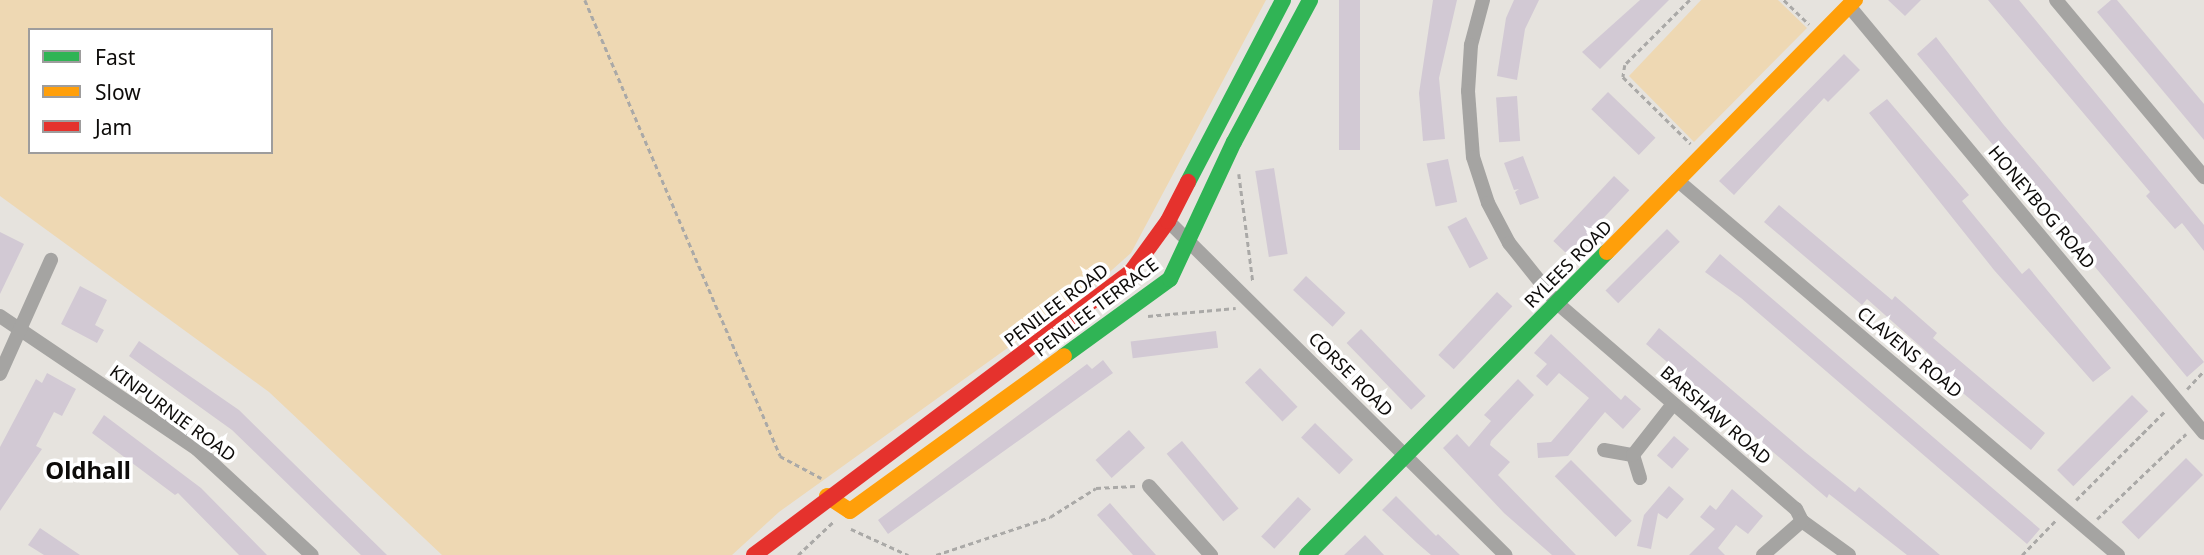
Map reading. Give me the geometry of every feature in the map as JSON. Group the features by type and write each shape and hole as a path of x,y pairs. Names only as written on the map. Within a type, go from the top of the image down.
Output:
{"street":[{"name":"PENILEE ROAD","path":"754,555 827,496 1106,293 1150,251 1283,0"},
{"name":"PENILEE TERRACE","path":"850,511 1170,279 1310,0"},
{"name":"BARSHAW ROAD","path":"1483,0 1471,45 1468,91 1473,157 1488,203 1509,243 1557,303 1796,509 1802,521 1849,555"},
{"path":"2056,0 2204,177"},
{"name":"RYLEES ROAD","path":"1307,555 1852,3"},
{"name":"HONEYBOG ROAD","path":"1852,3 2200,428"},
{"name":"CLAVENS ROAD","path":"1677,180 2118,555"},
{"name":"CORSE ROAD","path":"1168,221 1506,555"},
{"path":"0,374 51,260"},
{"name":"KINPURNIE ROAD","path":"0,316 197,449 312,555"},
{"path":"1633,455 1673,404"},
{"path":"1604,450 1633,455"},
{"path":"1633,455 1640,478"},
{"path":"1149,486 1211,555"},
{"path":"827,496 850,511"},
{"path":"1763,555 1802,521"}],"path":[{"path":"585,0 780,456 820,477 827,496"},
{"path":"1690,0 1625,65 1623,77 1703,155"},
{"path":"1784,0 1821,36"},
{"path":"2022,555 2204,371"},
{"path":"2087,528 2200,428"},
{"path":"936,555 1050,517 1096,488 1149,486"},
{"path":"798,555 850,511"},
{"path":"834,522 908,555"},
{"path":"807,547 807,555"}],"shaded area":[{"path":"0,0 1266,0 1131,253 1094,286 779,512 732,555 442,555 269,392 0,196"},
{"path":"1701,0 1778,0 1807,28 1694,142 1629,76"}],"building":[{"path":"1339,0 1360,0 1360,150 1339,150"},
{"path":"1433,0 1457,0 1439,78 1445,139 1423,141 1419,93"},
{"path":"1514,0 1539,0 1525,29 1517,80 1497,76 1506,18"},
{"path":"1640,0 1669,0 1600,69 1582,52"},
{"path":"1888,0 1921,0 1905,16"},
{"path":"1988,0 2019,0 2204,225 2204,251 2182,223 2175,229 2146,196 2150,192"},
{"path":"2111,0 2117,0 2204,104 2204,140 2097,12"},
{"path":"1936,37 2003,124 2204,362 2187,377 1917,54"},
{"path":"1844,54 1860,70 1828,102 1824,98 1734,195 1719,181"},
{"path":"1608,92 1655,138 1639,155 1591,109"},
{"path":"1517,96 1520,141 1499,142 1496,97"},
{"path":"1887,99 1969,195 1962,201 2022,274 2029,268 2111,368 2093,382 1994,270 1869,113"},
{"path":"1523,156 1539,198 1520,205 1515,192 1519,189 1514,190 1504,163"},
{"path":"1448,159 1457,202 1436,207 1426,164"},
{"path":"1274,168 1288,254 1269,257 1255,171"},
{"path":"1614,176 1629,190 1569,255 1553,241"},
{"path":"1779,205 1892,300 1895,296 1937,333 1933,338 2045,433 2031,450 1933,368 1938,362 1867,299 1862,305 1764,222"},
{"path":"1466,217 1488,258 1470,268 1447,227"},
{"path":"1667,229 1680,242 1618,303 1605,291"},
{"path":"0,232 24,244 0,294"},
{"path":"1720,254 2040,529 2027,544 1741,298 1705,272"},
{"path":"1306,276 1345,313 1333,327 1293,290"},
{"path":"80,286 107,300 95,325 104,330 97,343 61,324"},
{"path":"1497,292 1512,306 1454,369 1438,355"},
{"path":"1659,328 1805,452 1855,492 1859,487 1940,555 1907,555 1829,494 1827,498 1646,344"},
{"path":"1361,329 1426,396 1411,410 1347,343"},
{"path":"1216,331 1218,348 1133,358 1131,341"},
{"path":"1551,334 1621,400 1625,395 1641,409 1623,429 1605,412 1568,456 1538,458 1537,443 1551,442 1589,398 1559,373 1547,386 1536,376 1547,364 1534,353"},
{"path":"139,341 239,410 387,555 361,555 232,430 129,356"},
{"path":"1103,360 1113,373 888,534 878,520 1087,364 1092,369"},
{"path":"1260,368 1298,407 1282,421 1245,383"},
{"path":"47,373 76,389 62,416 54,412 36,446 42,449 0,511 0,447 36,379 42,383"},
{"path":"1518,379 1534,395 1491,441 1490,445 1510,462 1498,475 1576,555 1552,555 1504,513 1443,448 1457,434 1469,447 1491,421 1484,415"},
{"path":"2132,395 2148,411 2073,486 2057,470"},
{"path":"104,415 201,488 267,555 239,555 178,493 175,495 92,433"},
{"path":"1315,423 1353,460 1339,474 1301,437"},
{"path":"1129,430 1145,448 1112,478 1096,460"},
{"path":"1674,436 1689,449 1672,469 1657,456"},
{"path":"1182,441 1239,508 1223,521 1167,454"},
{"path":"2186,458 2203,475 2139,539 2122,522"},
{"path":"1571,460 1632,521 1616,537 1555,476"},
{"path":"1669,486 1684,499 1667,519 1658,513 1651,549 1637,546 1644,515"},
{"path":"1732,489 1763,516 1748,534 1736,525 1718,548 1725,555 1689,555 1715,529 1700,517 1710,505 1716,510"},
{"path":"1396,496 1436,536 1438,534 1460,555 1431,555 1417,543 1382,510"},
{"path":"1298,497 1311,509 1274,549 1261,536"},
{"path":"1110,503 1156,555 1133,555 1097,515"},
{"path":"40,528 80,555 44,555 28,545"},
{"path":"1365,535 1384,555 1344,555"}],"traffic: fast":[{"path":"1188,182 1283,0"},
{"path":"1064,356 1170,279 1234,142 1310,0"},
{"path":"1307,555 1607,252"}],"traffic: slow":[{"path":"1607,252 1855,0"},
{"path":"827,496 850,511 1064,356"}],"traffic: jam":[{"path":"754,555 1131,272 1168,221 1188,182"}],"district":[{"name":"Oldhall","path":"88,470"}]}
